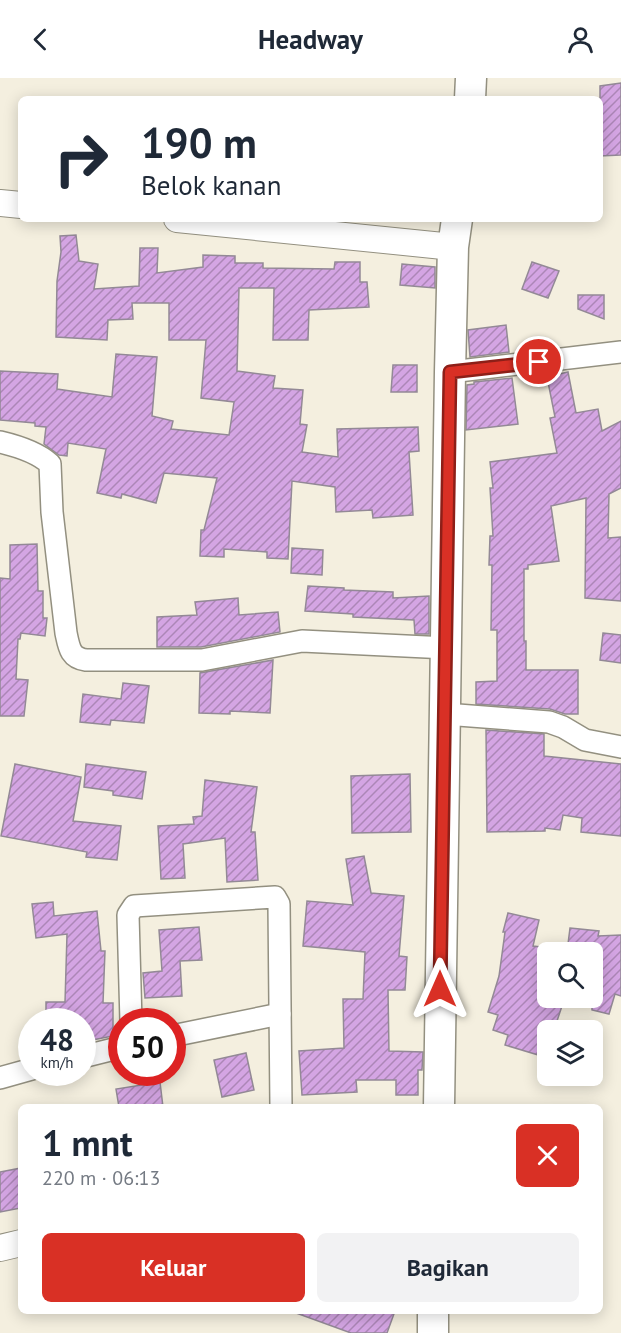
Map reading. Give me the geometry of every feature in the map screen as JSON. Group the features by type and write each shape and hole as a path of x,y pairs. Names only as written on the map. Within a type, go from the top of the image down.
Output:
{"main road":[{"path":"470,96 471,78"},
{"path":"439,1104 450,372 455,233"},
{"path":"433,1314 433,1333"}],"street":[{"path":"0,203 18,205"},
{"path":"237,222 455,233"},
{"path":"450,372 621,352"},
{"path":"0,442 24,450 50,464 52,512 66,633 70,651 77,658 86,660 202,660 303,641 447,648"},
{"path":"445,714 549,722 585,740 621,747"},
{"path":"131,1008 128,915 134,906 270,896 277,898 279,904 281,1104"},
{"path":"186,1033 280,1014"},
{"path":"0,1078 18,1073"},
{"path":"0,1248 18,1244"}],"building":[{"path":"621,83 621,155 603,156 603,96 600,96 600,86"},
{"path":"76,235 79,261 98,264 94,289 139,286 140,248 158,248 157,273 203,267 203,255 235,256 235,263 263,263 263,268 334,269 335,262 360,262 360,282 367,282 369,307 309,310 308,340 273,340 274,288 239,288 237,371 275,376 273,388 303,390 300,424 307,425 302,452 338,457 337,429 418,427 419,451 409,452 413,515 373,518 372,510 336,512 335,487 292,481 288,559 267,558 267,552 224,549 224,557 200,556 201,530 204,530 217,478 164,473 156,503 122,494 121,498 97,493 106,449 68,443 67,456 59,455 44,444 46,427 35,426 35,423 0,420 0,371 58,374 57,389 112,397 116,354 157,357 152,416 173,421 171,429 229,435 234,402 201,398 206,340 169,340 169,303 132,303 133,319 108,320 107,340 56,337 60,236"},
{"path":"532,262 559,271 548,298 522,289"},
{"path":"402,264 435,267 435,288 400,285"},
{"path":"578,295 604,295 604,319 578,309"},
{"path":"506,325 509,352 470,357 468,330"},
{"path":"393,365 417,365 417,392 391,392"},
{"path":"568,372 576,413 598,409 602,431 621,421 621,488 609,494 608,538 621,537 621,601 585,598 586,498 551,506 559,561 528,565 528,569 524,569 526,670 578,670 578,714 565,714 550,709 476,704 476,682 497,681 497,630 491,630 492,565 489,565 490,536 493,536 490,488 493,488 490,462 557,453 550,418 555,417 547,377"},
{"path":"512,378 518,424 466,430 467,385 474,384 474,382"},
{"path":"37,544 38,591 43,591 43,618 47,618 45,636 21,633 18,639 16,679 28,680 24,716 0,716 0,578 10,579 10,545"},
{"path":"292,548 323,550 322,575 291,573"},
{"path":"308,586 393,592 393,598 429,596 429,634 415,634 414,620 353,617 353,614 305,611"},
{"path":"238,598 239,615 278,612 280,632 201,647 157,647 157,617 197,615 195,602"},
{"path":"603,633 621,635 621,663 600,660"},
{"path":"273,660 270,713 230,711 230,714 199,713 200,673"},
{"path":"123,683 149,686 144,723 111,720 110,725 80,722 83,694 121,699"},
{"path":"486,730 544,734 544,756 621,764 621,836 581,832 582,818 563,815 560,830 545,828 545,831 487,832"},
{"path":"15,764 81,777 73,821 121,826 117,860 86,857 87,852 1,836"},
{"path":"86,764 146,772 142,799 113,795 113,791 84,787"},
{"path":"410,774 411,832 352,833 351,776"},
{"path":"205,780 257,787 251,832 255,832 258,880 227,882 225,838 183,844 185,878 161,879 158,826 194,824 193,817 202,816"},
{"path":"364,856 371,893 404,896 399,956 407,957 405,990 388,990 389,1051 423,1052 422,1070 418,1070 418,1095 396,1095 396,1080 356,1080 357,1092 302,1095 299,1051 344,1048 343,999 363,999 365,952 303,946 307,901 353,905 346,859"},
{"path":"53,902 54,916 97,911 101,951 105,951 103,1003 113,1003 113,1008 108,1008 108,1037 96,1039 96,1008 46,1008 46,1002 65,1002 67,934 36,938 32,904"},
{"path":"508,913 539,920 533,946 537,946 537,1008 561,1008 557,1020 537,1020 537,1055 505,1045 508,1035 493,1030 498,1015 488,1012 499,976 505,932 503,932"},
{"path":"199,927 202,960 180,961 182,996 145,998 143,973 162,971 159,930"},
{"path":"570,928 599,931 598,936 621,935 621,996 615,994 609,1014 592,1010 592,1008 603,1008 603,942 568,942"},
{"path":"246,1053 254,1090 222,1097 214,1060"},
{"path":"160,1086 163,1104 118,1104 116,1089"},
{"path":"18,1169 18,1209 0,1212 0,1172"},
{"path":"299,1314 394,1314 387,1333 351,1333"}],"route":[{"path":"440,989 450,372 539,362"}]}
